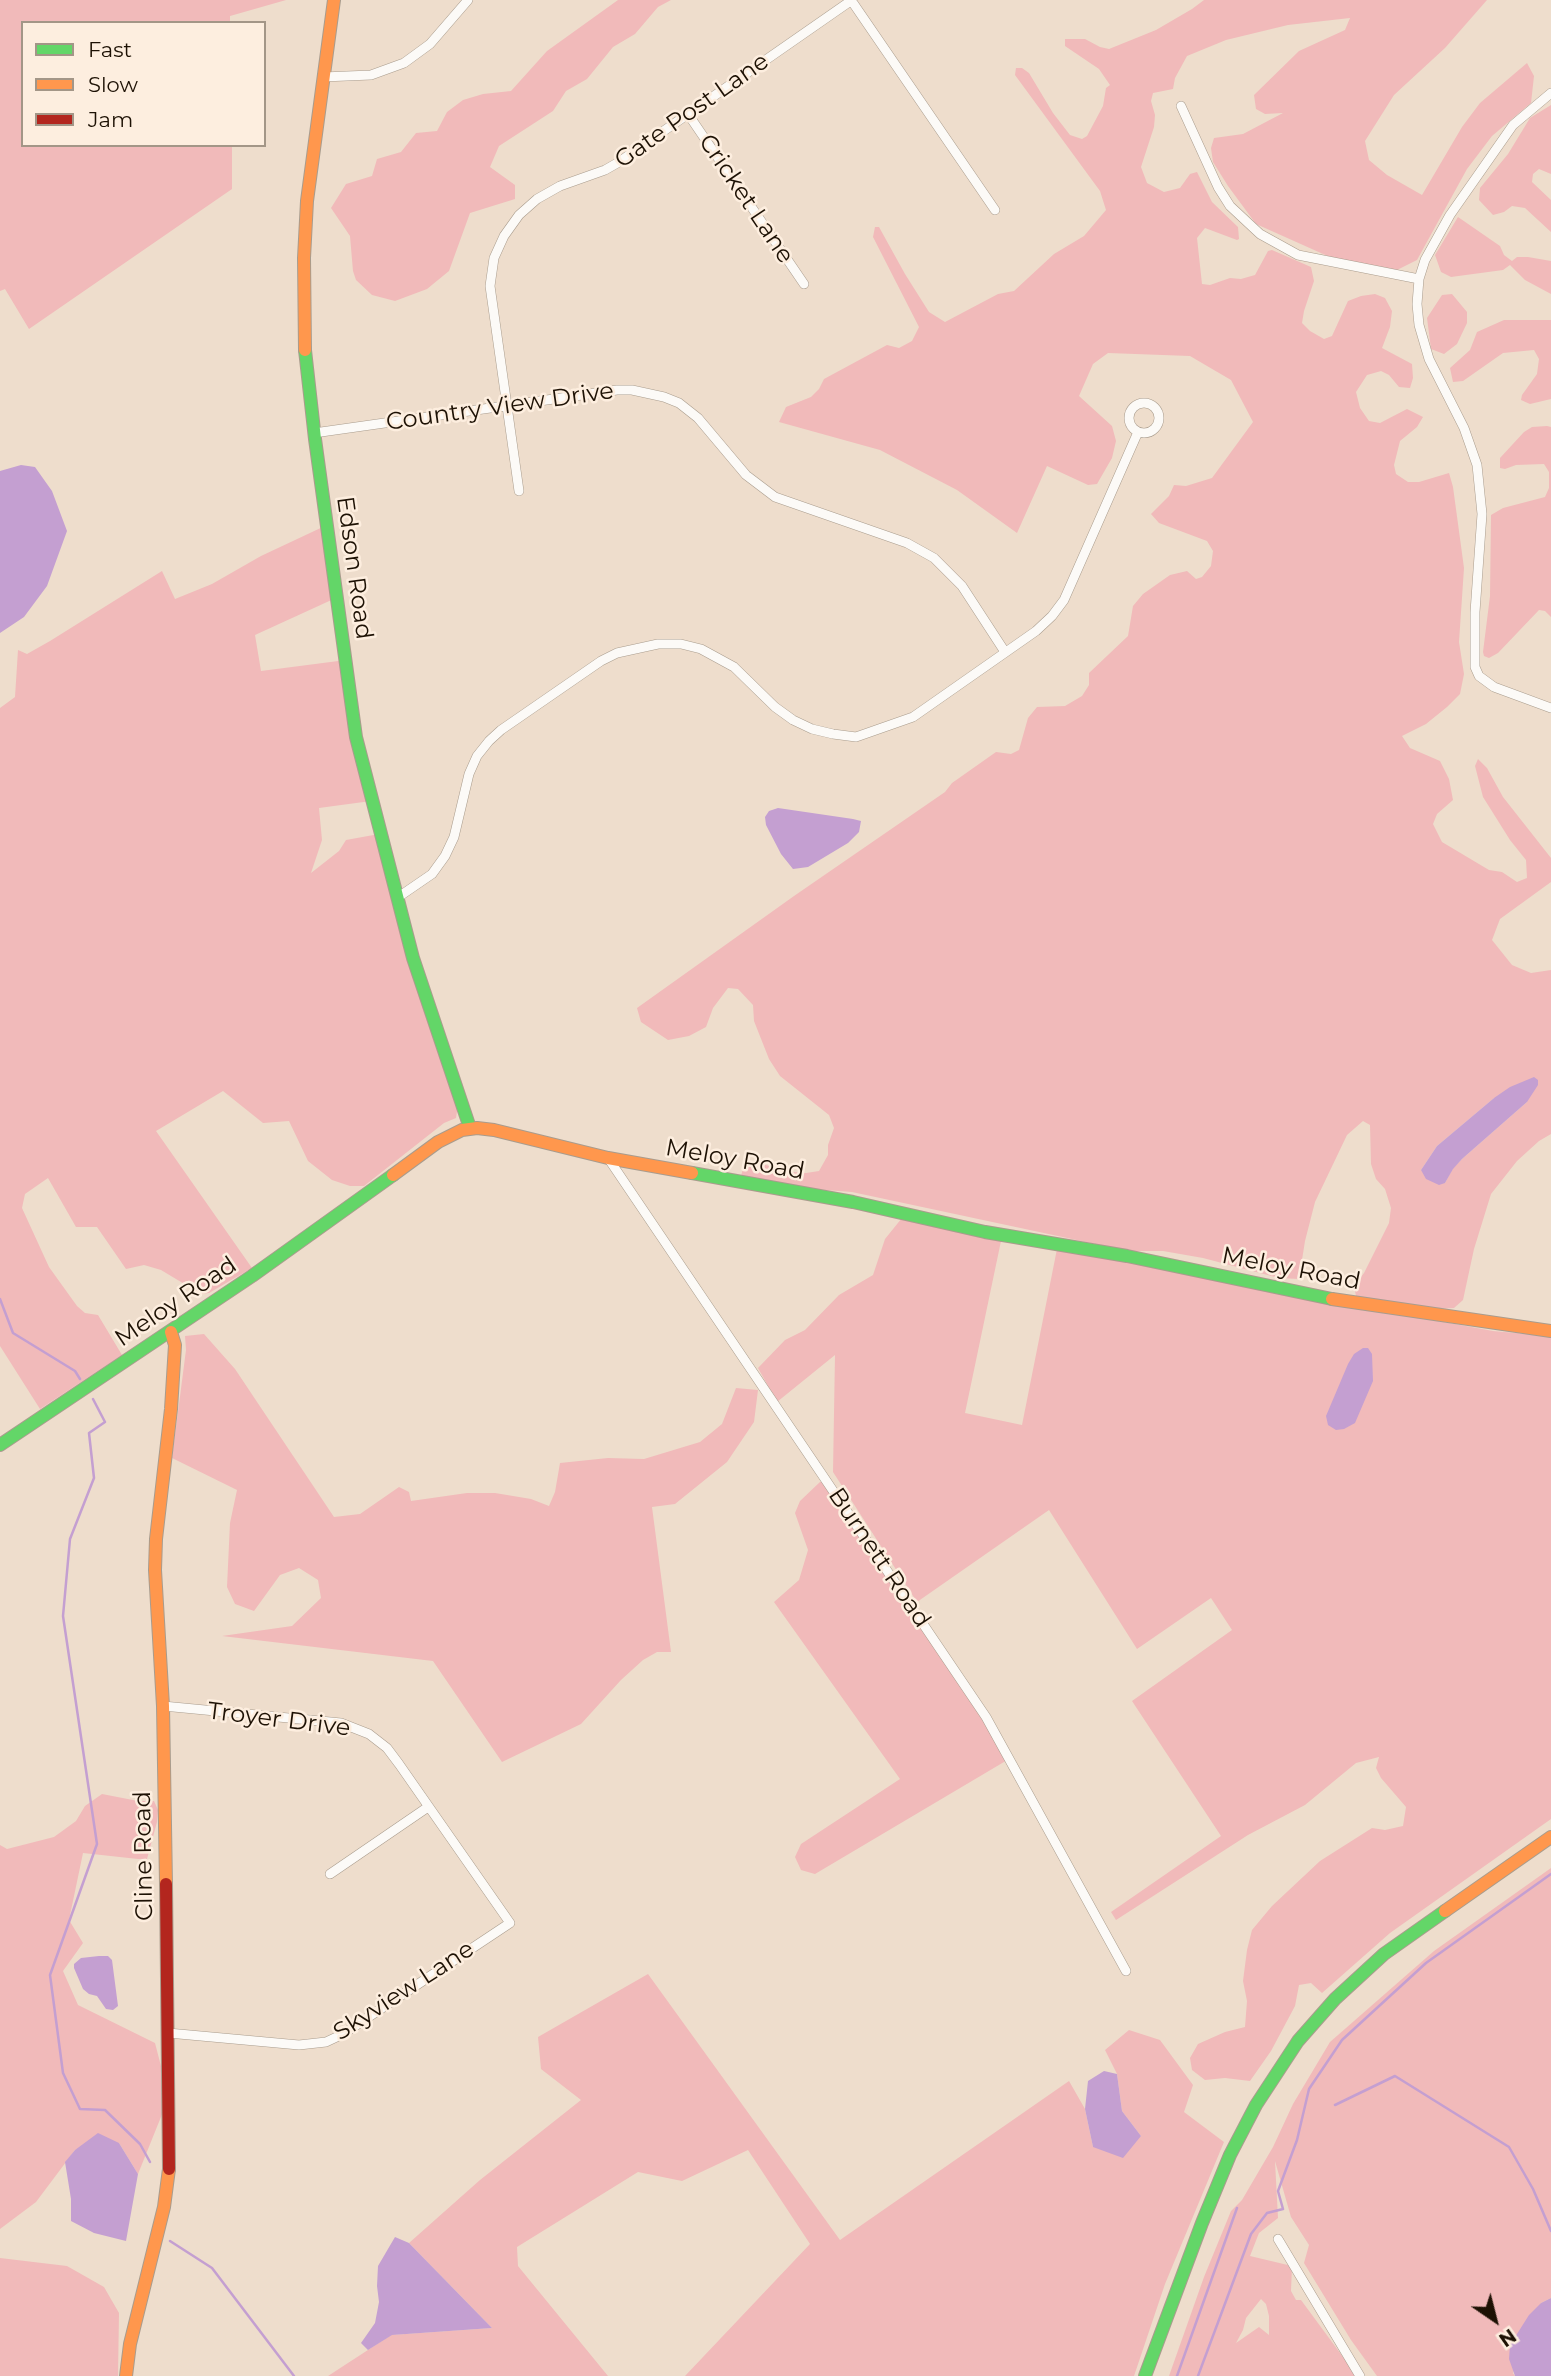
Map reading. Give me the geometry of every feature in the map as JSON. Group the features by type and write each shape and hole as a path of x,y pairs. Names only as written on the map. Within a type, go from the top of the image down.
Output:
{"street":[{"name":"Edson Road","path":"334,0 307,201 304,258 305,345 314,433 356,737 430,1013 470,1128"},
{"path":"323,77 371,75 404,63 430,44 468,0"},
{"path":"851,0 995,210"},
{"name":"Gate Post Lane","path":"519,491 491,286 494,258 504,236 519,215 537,199 560,186 605,170 851,0"},
{"path":"1551,93 1513,125 1439,234 1425,260 1419,279 1418,304 1422,338 1429,359 1464,428 1477,465 1482,514 1475,612 1475,667 1479,676 1494,687 1551,708"},
{"path":"1181,106 1218,187 1230,206 1260,234 1298,255 1419,279"},
{"name":"Cricket Lane","path":"688,114 804,284"},
{"name":"Country View Drive","path":"314,433 632,390 679,403 698,418 746,475 775,497 907,542 934,558 961,586 1005,652"},
{"path":"397,898 432,874 445,856 454,836 469,774 477,756 489,741 601,661 617,653 657,644 681,644 701,649 734,667 775,707 812,729 856,737 913,717 1036,631 1052,616 1064,600 1138,432"},
{"name":"Meloy Road","path":"0,1445 287,1252 416,1157 448,1136 470,1128 494,1130 608,1158 853,1202 985,1232 1127,1256 1305,1295 1551,1331"},
{"name":"Burnett Road","path":"608,1158 986,1717 1126,1971"},
{"name":"Cline Road","path":"126,2376 131,2344 161,2221 169,2170 163,1706 155,1570 172,1396 175,1346 171,1332"},
{"name":"Troyer Drive","path":"163,1706 350,1725 369,1734 387,1748 485,1889"},
{"path":"330,1874 428,1807"},
{"path":"1145,2376 1226,2164 1256,2105 1298,2041 1335,1999 1384,1954 1551,1837"},
{"name":"Skyview Lane","path":"167,2033 299,2045 334,2039 506,1927 510,1923 508,1918 485,1889"},
{"path":"1278,2239 1360,2376"}],"shaded area":[{"path":"0,0 286,0 230,16 230,21 21,21 21,147 232,147 232,189 29,329 5,289 0,291"},
{"path":"618,0 671,0 658,7 635,34 613,47 587,79 566,91 553,111 499,146 490,167 515,185 515,199 470,213 449,271 427,289 395,301 372,295 356,280 350,236 331,208 346,184 372,176 377,159 401,152 416,133 437,131 447,112 463,100 483,94 511,91 547,51"},
{"path":"1204,0 1487,0 1445,48 1394,95 1365,141 1369,160 1387,175 1422,195 1462,127 1480,103 1527,63 1534,76 1531,103 1492,136 1467,169 1417,260 1397,270 1332,258 1256,224 1213,162 1211,148 1214,138 1243,134 1283,113 1265,114 1256,109 1254,95 1299,51 1345,30 1350,18 1288,25 1226,40 1187,56 1175,78 1173,89 1153,93 1151,101 1155,115 1154,127 1141,167 1147,183 1164,192 1180,188 1190,174 1197,172 1212,202 1238,227 1237,240 1205,228 1197,238 1202,284 1210,285 1230,278 1241,279 1255,275 1268,251 1272,250 1311,267 1314,281 1302,323 1324,339 1332,336 1348,301 1375,294 1385,298 1392,311 1390,327 1382,348 1412,364 1413,378 1410,388 1399,387 1389,375 1381,371 1367,375 1356,392 1360,408 1369,421 1380,423 1407,409 1423,417 1417,427 1400,441 1394,465 1396,474 1408,482 1419,482 1449,473 1453,487 1464,568 1459,642 1464,674 1460,694 1426,724 1402,736 1410,748 1440,761 1449,779 1453,800 1437,814 1433,824 1442,842 1489,870 1502,872 1517,882 1527,878 1526,860 1483,797 1475,766 1478,759 1487,768 1503,797 1551,858 1551,882 1500,919 1492,940 1512,965 1531,973 1551,970 1551,1134 1517,1161 1491,1194 1474,1249 1463,1300 1454,1308 1437,1309 1356,1296 1354,1286 1364,1273 1389,1223 1391,1208 1385,1189 1376,1179 1371,1164 1370,1125 1363,1121 1347,1135 1315,1202 1299,1279 1279,1278 1203,1258 1163,1251 1128,1251 852,1192 798,1188 741,1176 743,1169 758,1163 792,1172 819,1171 828,1155 828,1145 834,1128 829,1115 780,1076 769,1059 754,1021 753,1005 738,989 728,988 713,1008 706,1027 689,1036 668,1040 641,1022 637,1008 945,792 952,783 996,752 1011,754 1019,750 1028,718 1037,707 1065,706 1082,696 1089,685 1089,673 1128,636 1133,606 1143,594 1170,575 1187,571 1196,579 1202,577 1211,566 1213,551 1207,541 1159,523 1151,514 1169,496 1174,485 1186,486 1212,478 1253,422 1231,380 1190,356 1108,353 1093,364 1079,396 1112,426 1116,441 1112,458 1097,484 1088,485 1047,466 1017,533 957,490 880,450 779,422 786,407 811,397 824,379 887,345 899,348 912,341 919,327 873,237 875,227 879,227 929,312 945,322 998,294 1014,291 1054,254 1084,236 1106,210 1100,191 1015,75 1016,68 1022,68 1029,73 1070,135 1082,139 1087,136 1103,106 1106,88 1110,85 1099,69 1065,46 1065,39 1085,39 1109,49 1156,30","holes":["1494,1098 1527,1102 1462,1159 1453,1168 1445,1183 1421,1170 1437,1146"]},
{"path":"1551,105 1551,174 1539,169 1533,174 1532,182 1551,200 1551,232 1525,208 1512,206 1493,215 1479,200 1480,188 1508,154 1530,118"},
{"path":"1458,217 1500,246 1504,255 1512,261 1517,257 1528,257 1551,261 1551,294 1525,280 1510,265 1503,270 1451,277 1441,272 1435,255"},
{"path":"1452,294 1467,312 1467,323 1457,344 1444,354 1431,349 1427,318 1442,295"},
{"path":"1504,320 1551,320 1551,399 1530,404 1521,400 1537,374 1539,359 1534,350 1503,353 1463,381 1453,382 1450,368 1470,350 1477,332"},
{"path":"1532,427 1551,427 1551,617 1545,611 1539,610 1498,653 1489,658 1484,656 1483,652 1490,596 1491,515 1503,508 1545,497 1549,488 1549,472 1544,464 1516,465 1505,469 1500,468 1500,458 1524,432"},
{"path":"21,465 35,467 52,491 67,531 47,586 24,617 0,633 0,471"},
{"path":"327,525 338,597 255,635 261,671 346,660 371,801 319,808 322,840 311,873 339,851 346,840 379,834 458,1105 456,1118 444,1123 364,1186 350,1186 332,1180 308,1161 289,1121 263,1123 223,1091 156,1131 252,1268 209,1293 201,1294 161,1270 144,1265 126,1269 97,1227 76,1227 48,1178 25,1194 22,1208 49,1267 77,1306 85,1313 98,1315 122,1355 40,1409 0,1346 0,708 15,697 18,650 27,654 162,571 175,599 212,584 261,556"},
{"path":"778,808 861,821 859,832 848,843 808,867 793,869 781,854 766,825 765,817 769,811"},
{"path":"1534,1077 1538,1080 1538,1085 1527,1102 1462,1159 1445,1183 1439,1185 1426,1179 1421,1170 1437,1146 1494,1098 1510,1087"},
{"path":"906,1213 1001,1241 965,1413 1022,1425 1058,1244 1433,1320 1493,1331 1551,1336 1551,1819 1390,1933 1322,1993 1311,1983 1299,1985 1295,2006 1271,2051 1250,2081 1225,2078 1205,2080 1192,2070 1190,2058 1198,2044 1225,2032 1245,2027 1247,2001 1243,1981 1252,1930 1272,1906 1320,1861 1372,1828 1385,1830 1403,1826 1406,1807 1381,1778 1376,1768 1379,1757 1356,1763 1305,1805 1248,1835 1116,1920 1111,1912 1221,1836 1132,1701 1232,1630 1211,1598 1137,1649 1049,1510 917,1602 833,1472 835,1355 777,1402 758,1368 785,1340 805,1330 839,1295 873,1275 885,1239"},
{"path":"204,1334 235,1369 334,1517 360,1514 399,1487 409,1492 411,1501 467,1493 495,1493 531,1499 549,1506 555,1492 560,1463 608,1458 644,1459 700,1442 722,1424 736,1388 758,1390 754,1422 727,1462 675,1504 652,1507 671,1652 657,1652 643,1660 581,1724 502,1762 433,1661 222,1636 292,1626 321,1598 318,1580 299,1568 280,1575 254,1611 235,1604 227,1587 230,1523 237,1490 172,1458 186,1350 185,1336"},
{"path":"1368,1348 1372,1354 1373,1381 1355,1423 1336,1430 1328,1425 1326,1416 1348,1364 1354,1354"},
{"path":"820,1482 828,1482 1009,1759 815,1874 801,1870 795,1857 801,1844 900,1779 774,1602 799,1580 808,1550 795,1513 800,1501"},
{"path":"102,1794 138,1801 154,1801 158,1810 157,1822 147,1859 83,1853 69,1920 83,1943 63,1971 78,2005 155,2043 169,2097 138,2174 119,2143 75,2150 36,2202 0,2229 0,1845 7,1849 54,1837 76,1821 85,1806"},
{"path":"1551,1868 1551,2298 1541,2303 1513,2373 1515,2376 1377,2376 1351,2340 1304,2263 1309,2245 1291,2217 1275,2161 1278,2218 1259,2233 1250,2256 1292,2266 1291,2291 1296,2300 1301,2300 1357,2376 1169,2376 1231,2211 1242,2200 1273,2147 1293,2104 1330,2042 1434,1951","holes":["1261,2299 1266,2304 1269,2335 1259,2327 1236,2343 1246,2318"]},
{"path":"108,1956 112,1960 118,2006 113,2010 106,2009 97,1996 83,1989 74,1968 74,1964 81,1958"},
{"path":"648,1974 840,2240 1069,2081 1085,2109 1093,2147 1141,2136 1122,2111 1117,2074 1105,2050 1129,2030 1160,2040 1193,2085 1184,2112 1224,2142 1165,2284 1134,2376 685,2376 810,2244 748,2150 682,2181 638,2172 517,2247 518,2266 608,2376 328,2376 391,2335 492,2328 409,2243 480,2180 581,2100 541,2069 538,2037"},
{"path":"1104,2071 1117,2074 1122,2111 1141,2136 1123,2158 1093,2147 1085,2109 1088,2081"},
{"path":"98,2133 119,2143 138,2174 126,2241 94,2233 71,2221 71,2199 65,2162 75,2150"},
{"path":"395,2237 409,2243 492,2328 392,2335 368,2350 361,2343 375,2323 379,2302 378,2266"},
{"path":"0,2258 67,2266 104,2287 119,2313 118,2376 0,2376"},
{"path":"1551,2298 1551,2376 1515,2376 1509,2359 1510,2345 1529,2315 1541,2303"}],"waterway":[{"path":"0,1299 13,1333 75,1371 80,1379"},
{"path":"93,1399 105,1422 89,1433 94,1478 70,1539 63,1616 97,1844 50,1975 63,2073 80,2109 105,2110 140,2144 150,2162"},
{"path":"1198,2376 1251,2234 1267,2213 1283,2209 1278,2191 1297,2140 1309,2089 1342,2040 1426,1963 1551,1874"},
{"path":"1335,2105 1395,2076 1509,2147 1533,2189 1551,2231"},
{"path":"1177,2376 1237,2208"},
{"path":"170,2241 212,2268 294,2376"}],"traffic: fast":[{"path":"305,350 356,737 413,958 470,1128"},
{"path":"692,1173 853,1202 985,1232 1127,1256 1332,1299"},
{"path":"0,1445 252,1276 393,1175"},
{"path":"1145,2376 1202,2223 1230,2155 1256,2105 1298,2041 1335,1999 1384,1954 1445,1911"}],"traffic: slow":[{"path":"305,350 304,258 307,201 334,0"},
{"path":"393,1175 438,1142 462,1130 477,1128 608,1158 692,1173"},
{"path":"1332,1299 1551,1331"},
{"path":"166,1884 163,1706 155,1570 171,1409 175,1345 171,1332"},
{"path":"1445,1911 1551,1837"},
{"path":"126,2376 130,2344 164,2207 169,2169"}],"traffic: jam":[{"path":"166,1884 169,2169"}]}
